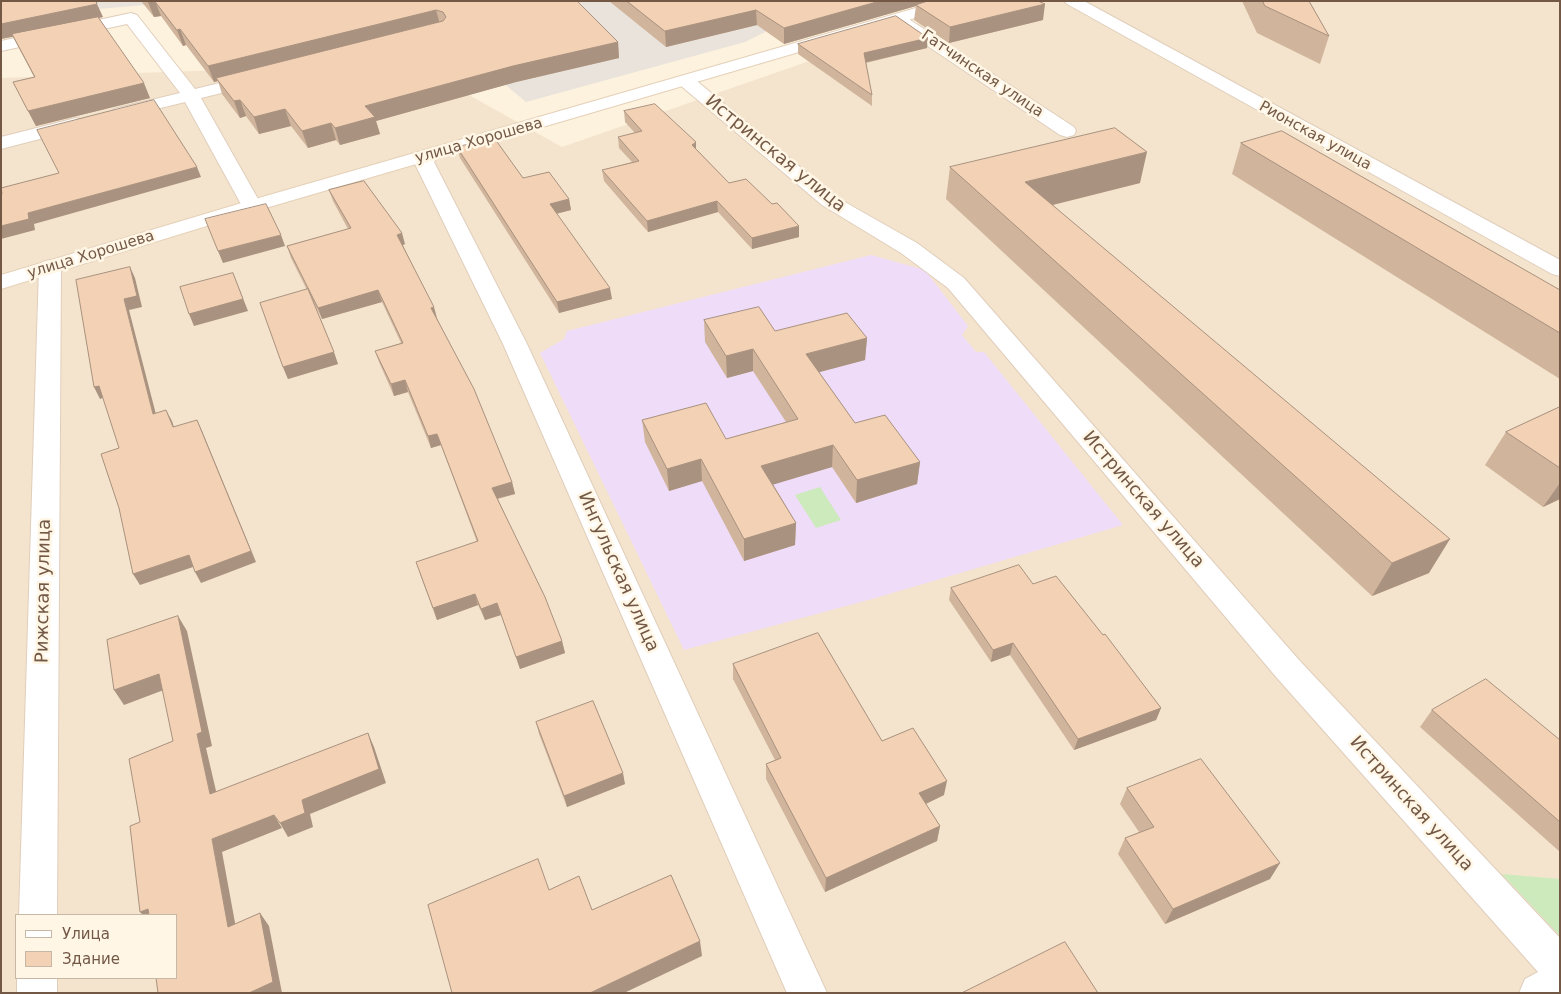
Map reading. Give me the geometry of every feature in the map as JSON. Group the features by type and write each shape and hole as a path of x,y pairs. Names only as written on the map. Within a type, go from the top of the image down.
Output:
{"street":[{"name":"улица Хорошева","path":"1,282 252,206 958,1"},
{"name":"Рионская улица","path":"1072,1 1560,269"},
{"path":"1,46 131,18 191,96 252,206"},
{"name":"Гатчинская улица","path":"897,18 1067,131"},
{"path":"1,142 278,73"},
{"name":"Истринская улица","path":"686,80 829,201 909,248 956,283 1288,668 1560,967"},
{"name":"Ингульская улица","path":"429,155 424,162 515,344 807,993"},
{"name":"Рижская улица","path":"38,914 50,267"},
{"path":"37,993 38,979"},
{"path":"1539,993 1560,981"}],"shaded area":[{"path":"1,1 763,1 771,29 745,42 526,102 483,66 165,3 1,18"},
{"path":"985,1 1560,1 1560,993 1,993 1,78 412,63 562,147"},
{"path":"871,255 925,270 968,326 962,335 976,352 984,352 1123,525 872,599 684,650 540,353 564,339 567,331"}],"green space":[{"path":"820,487 841,520 816,528 795,495"},
{"path":"1502,874 1560,879 1560,936"}],"building":[{"path":"1,1 96,1 97,4 1,24"},
{"path":"155,1 577,1 618,42 513,66 365,106 375,117 335,128 331,123 302,131 285,109 254,117 240,100 234,101 216,78 443,21 446,17 443,12 436,10 208,66 180,29 177,30"},
{"path":"627,1 880,1 784,28 756,10 665,31"},
{"path":"928,1 1038,1 1045,4 950,27 916,5"},
{"path":"1263,1 1309,1 1329,36 1265,6"},
{"path":"896,16 928,38 864,53 872,95 798,44"},
{"path":"98,17 144,83 28,111 13,82 35,77 12,34"},
{"path":"154,100 197,167 28,213 29,219 1,226 1,188 59,173 37,130"},
{"path":"655,104 696,142 692,145 729,183 746,179 772,204 777,203 799,226 752,238 717,201 647,221 602,170 639,161 618,137 642,131 624,111"},
{"path":"1115,128 1147,152 1025,182 1450,539 1392,563 950,167"},
{"path":"1282,131 1560,290 1560,333 1241,143"},
{"path":"495,139 523,178 549,172 569,199 550,204 610,288 557,302 457,147"},
{"path":"364,181 402,233 397,235 434,307 431,308 474,389 512,482 492,488 545,597 562,641 516,657 497,603 481,609 475,594 433,608 416,562 478,541 437,434 428,436 405,380 391,384 375,351 403,343 378,290 318,308 287,246 351,228 329,190"},
{"path":"266,204 281,235 218,251 205,219"},
{"path":"130,267 137,296 124,299 153,414 166,410 173,427 197,420 251,551 195,572 189,555 133,574 119,508 101,454 119,448 99,386 94,387 76,280"},
{"path":"233,273 243,299 189,314 180,287"},
{"path":"308,289 334,352 283,367 260,303"},
{"path":"759,307 775,331 847,313 867,338 806,354 855,423 885,415 920,462 857,480 833,445 761,466 796,523 744,539 701,459 667,469 642,420 706,403 726,439 798,419 753,349 726,356 704,320"},
{"path":"1560,407 1560,468 1506,432"},
{"path":"1019,565 1033,584 1056,576 1103,635 1105,634 1161,708 1078,739 1013,643 993,650 951,588"},
{"path":"178,616 202,732 197,734 210,794 368,733 379,769 302,800 305,813 280,823 274,815 212,839 228,927 260,913 273,982 249,993 158,993 156,979 178,979 178,914 149,914 148,909 140,912 130,826 140,822 129,759 173,741 159,674 114,690 107,640"},
{"path":"818,633 882,741 913,728 947,781 919,793 940,826 826,878 766,764 781,758 733,664"},
{"path":"1486,679 1560,740 1560,822 1432,710"},
{"path":"593,701 623,773 564,796 536,722"},
{"path":"1201,759 1280,863 1173,909 1125,838 1154,827 1127,788"},
{"path":"538,859 549,890 579,876 592,910 671,875 700,941 590,993 452,993 428,905"},
{"path":"1065,942 1098,993 962,993"}]}
